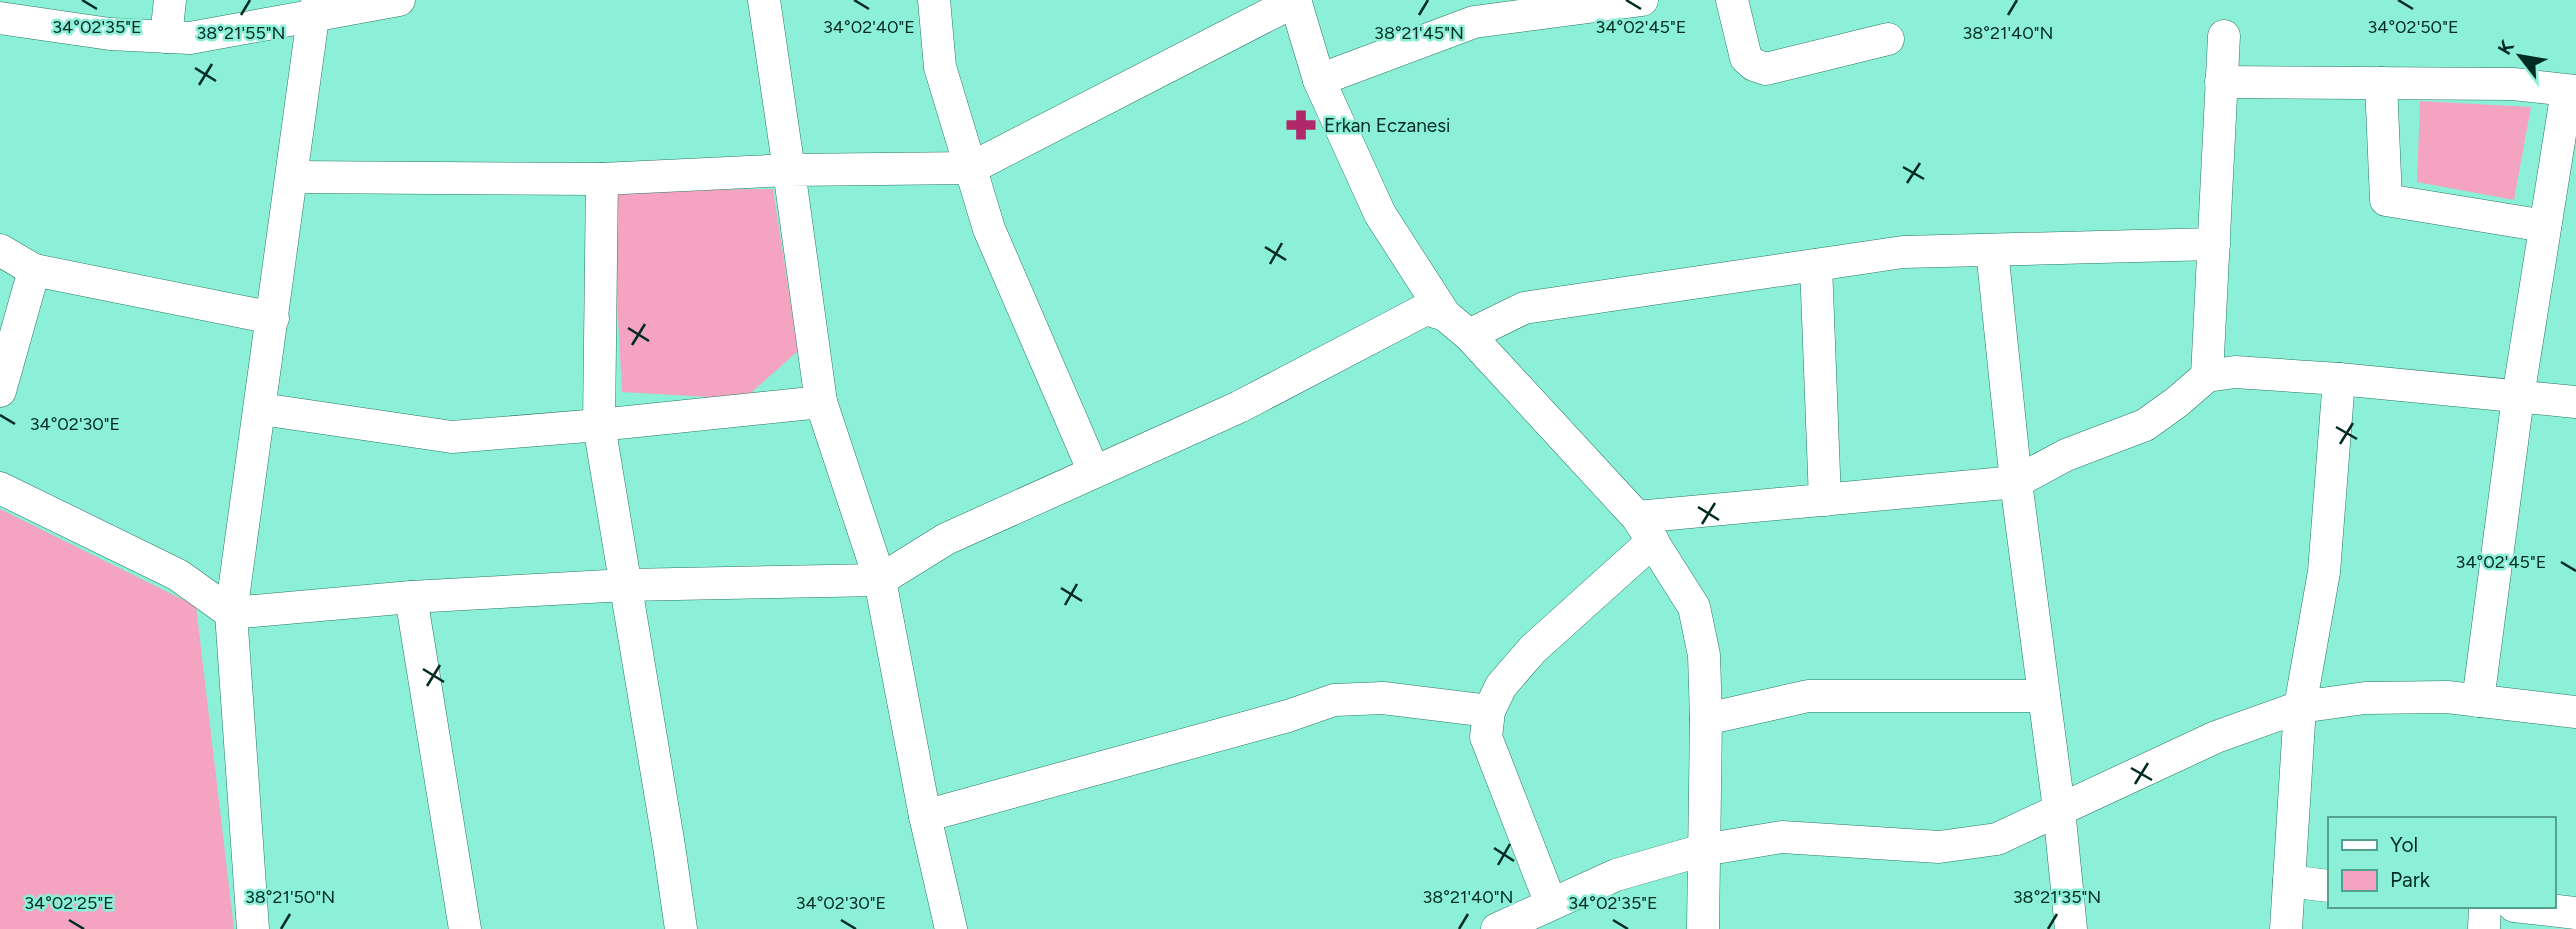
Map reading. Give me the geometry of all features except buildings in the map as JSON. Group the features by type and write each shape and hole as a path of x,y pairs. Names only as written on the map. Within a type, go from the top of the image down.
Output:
{"street":[{"path":"166,37 170,0"},
{"path":"0,18 110,34 190,38 315,8 398,0"},
{"path":"764,0 821,402 880,580 925,816 951,929"},
{"path":"934,0 940,67 989,229 1094,472"},
{"path":"1319,80 1473,11 1642,0"},
{"path":"1732,0 1746,58 1760,67 1766,68 1888,39"},
{"path":"292,177 602,179 789,170 971,168 1295,1 1319,80 1380,214 1445,314 1469,335 1645,529 1694,607 1704,655 1706,719 1703,929"},
{"path":"253,929 231,613 315,8"},
{"path":"2207,376 2224,36"},
{"path":"2221,82 2513,84 2571,91 2545,226 2518,397 2478,701"},
{"path":"2381,83 2386,200 2545,226"},
{"path":"602,179 599,425 681,929"},
{"path":"1469,335 1524,308 1903,252 2214,244"},
{"path":"0,250 34,270 273,318"},
{"path":"1992,250 2016,482 2059,809 2071,929"},
{"path":"1816,265 1825,500"},
{"path":"0,391 34,270"},
{"path":"0,488 178,575 231,613 411,597 626,585 880,580 946,539 1239,407 1426,309 1445,314"},
{"path":"1551,904 1486,737 1489,711 1501,686 1645,529 1825,500 2016,482 2066,455 2145,425 2207,376 2235,372 2339,379 2576,402"},
{"path":"2286,929 2300,707 2324,572 2339,379"},
{"path":"261,409 452,437 821,402"},
{"path":"411,597 465,929"},
{"path":"1706,719 1808,696 2045,696"},
{"path":"1511,926 1616,874 1703,850 1782,837 1939,847 1997,839 2216,737 2300,707 2365,698 2447,697 2576,712"},
{"path":"925,816 1275,719 1334,700 1383,698 1489,711"},
{"path":"2289,881 2328,886"},
{"path":"2484,929 2485,908"},
{"path":"2532,908 2576,913"}],"green space":[{"path":"2420,101 2531,107 2514,200 2417,182"},
{"path":"773,189 798,351 744,399 622,392 611,191"},
{"path":"0,509 196,606 234,929 0,929"}],"place":[{"name":"Erkan Eczanesi","path":"1301,125"}]}
